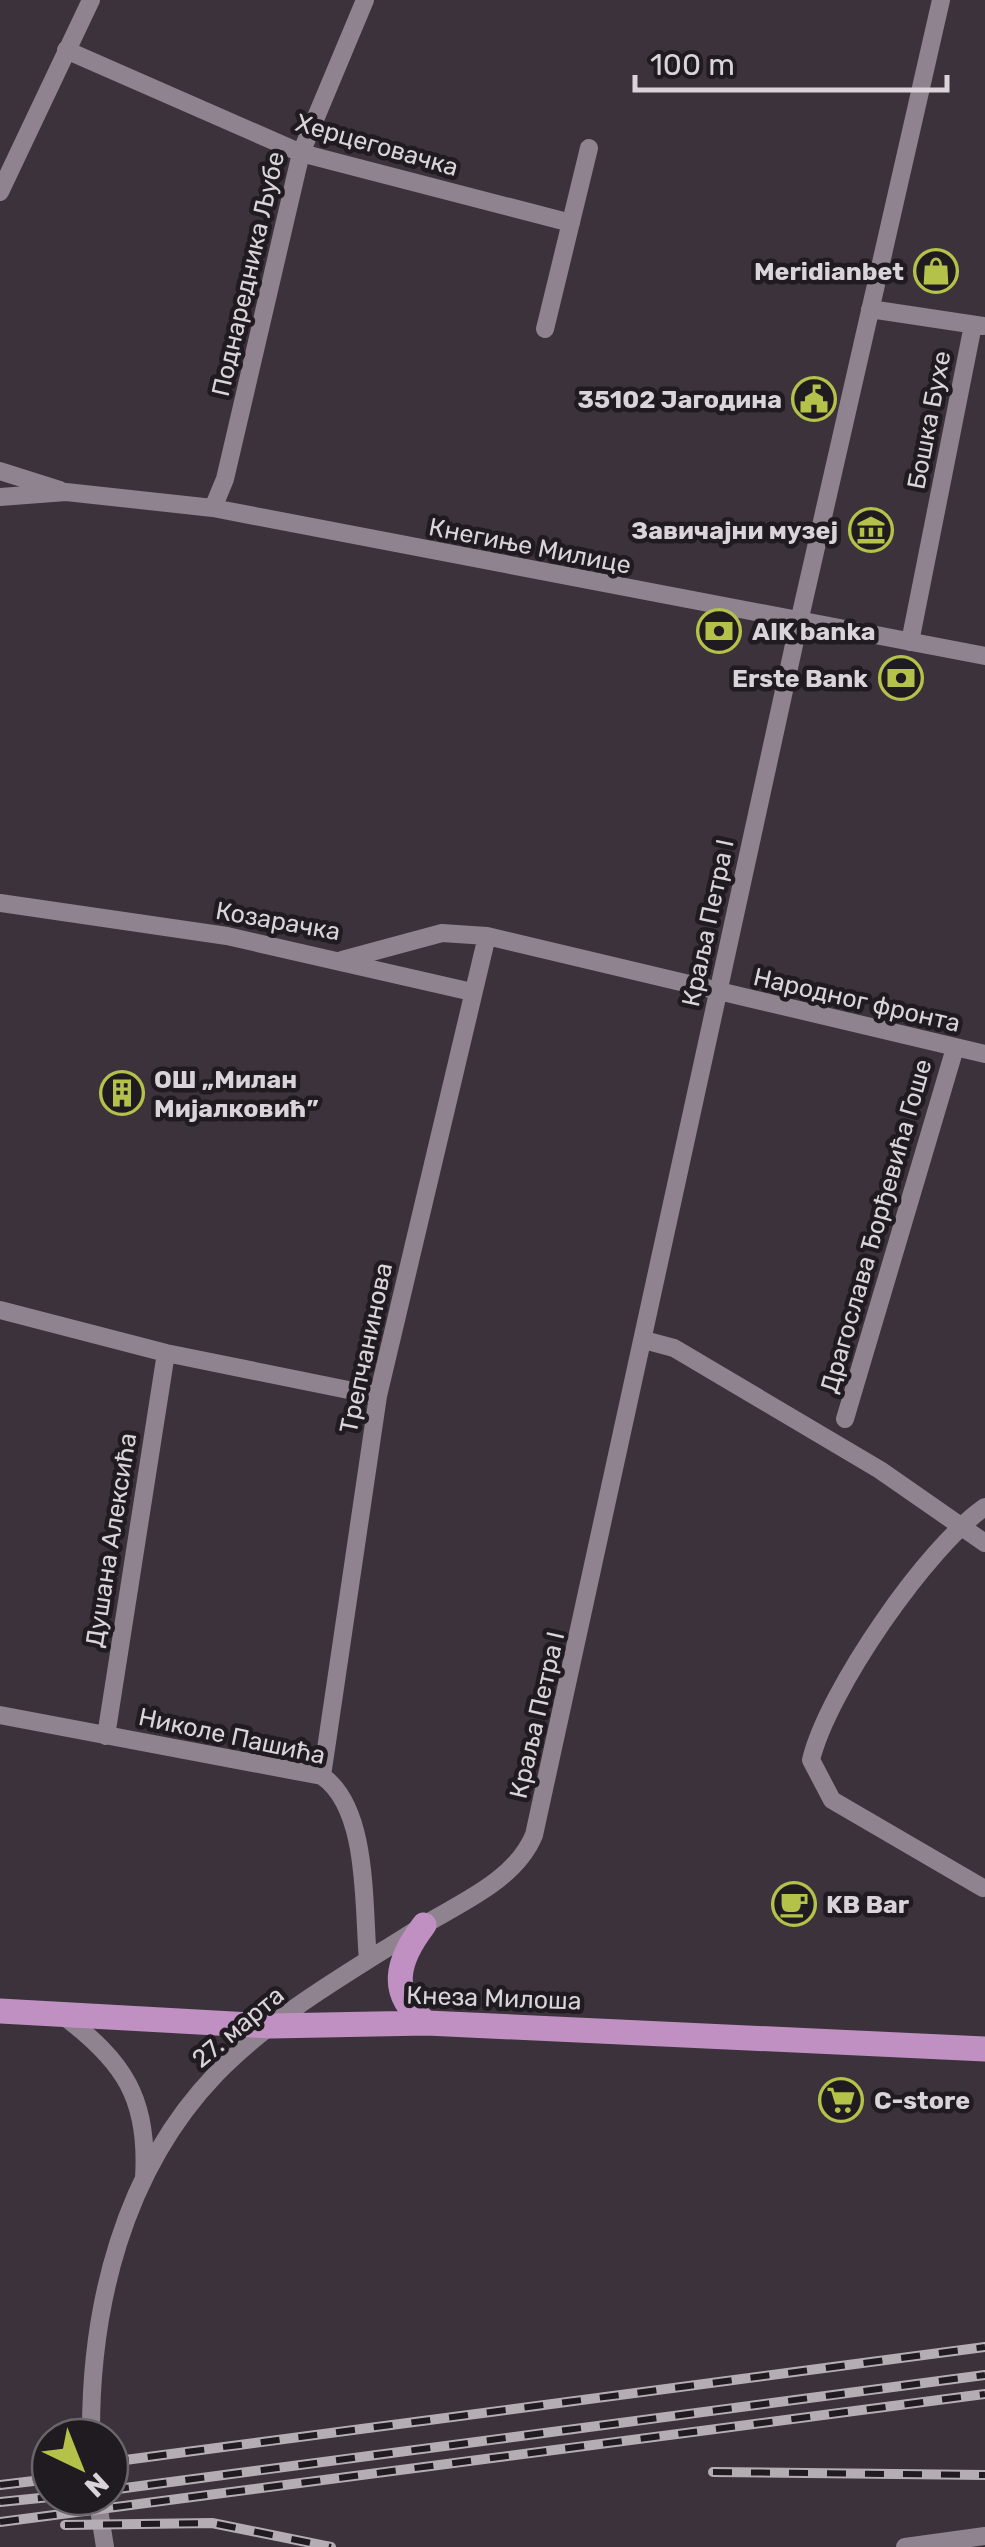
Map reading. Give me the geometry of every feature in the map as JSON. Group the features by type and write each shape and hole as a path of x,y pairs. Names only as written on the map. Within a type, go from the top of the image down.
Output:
{"main road":[{"path":"424,1925 400,1964 398,1979 406,2000 427,2023"},
{"name":"Кнеза Милоша","path":"0,2011 271,2026 427,2023 985,2049"}],"street":[{"path":"0,192 91,0"},
{"name":"Поднаредника Љубе","path":"213,508 224,479 301,152 365,0"},
{"name":"Краља Петра I","path":"524,1856 534,1835 556,1748 799,622 941,0"},
{"name":"Херцеговачка","path":"66,50 301,152 571,223"},
{"path":"545,328 588,148"},
{"path":"870,309 979,326"},
{"name":"Бошка Бухе","path":"910,642 979,326"},
{"path":"0,470 66,492"},
{"path":"0,497 66,492"},
{"name":"Кнегиње Милице","path":"66,492 213,508 985,656"},
{"name":"Козарачка","path":"0,903 228,936 342,960 442,933 487,936 718,994"},
{"name":"Трепчанинова","path":"322,1776 378,1396 487,936"},
{"path":"342,960 472,992"},
{"name":"Народног фронта","path":"718,994 985,1054"},
{"name":"Драгослава Ђорђевића Гоше","path":"845,1419 955,1048"},
{"path":"0,1310 166,1353 378,1396"},
{"path":"644,1340 674,1348 880,1470 985,1544"},
{"name":"Душана Алексића","path":"106,1736 166,1353"},
{"path":"983,1888 832,1800 811,1760 827,1716 900,1598 956,1527 985,1507"},
{"name":"Николе Пашића","path":"0,1716 322,1776 339,1788 354,1828 368,1960"},
{"name":"27. марта","path":"91,2417 90,2387 102,2299 144,2178 185,2112 214,2075 271,2026 504,1875 524,1856"},
{"path":"61,2015 106,2051 130,2084 142,2127 144,2178"},
{"path":"100,2517 105,2547"},
{"path":"906,2547 985,2536"}],"railway":[{"path":"130,2459 985,2347"},
{"path":"130,2487 985,2375"},
{"path":"0,2522 985,2394"},
{"path":"713,2472 985,2475"},
{"path":"0,2485 30,2481"},
{"path":"0,2502 30,2499"},
{"path":"65,2525 212,2523 331,2547"}],"place":[{"name":"Meridianbet","path":"936,271"},
{"name":"35102 Јагодина","path":"814,399"},
{"name":"Завичајни музеј","path":"871,530"},
{"name":"AIK banka","path":"719,631"},
{"name":"Erste Bank","path":"901,678"},
{"name":"ОШ „Милан Мијалковић”","path":"122,1093"},
{"name":"KB Bar","path":"794,1904"},
{"name":"C-store","path":"841,2100"}]}
